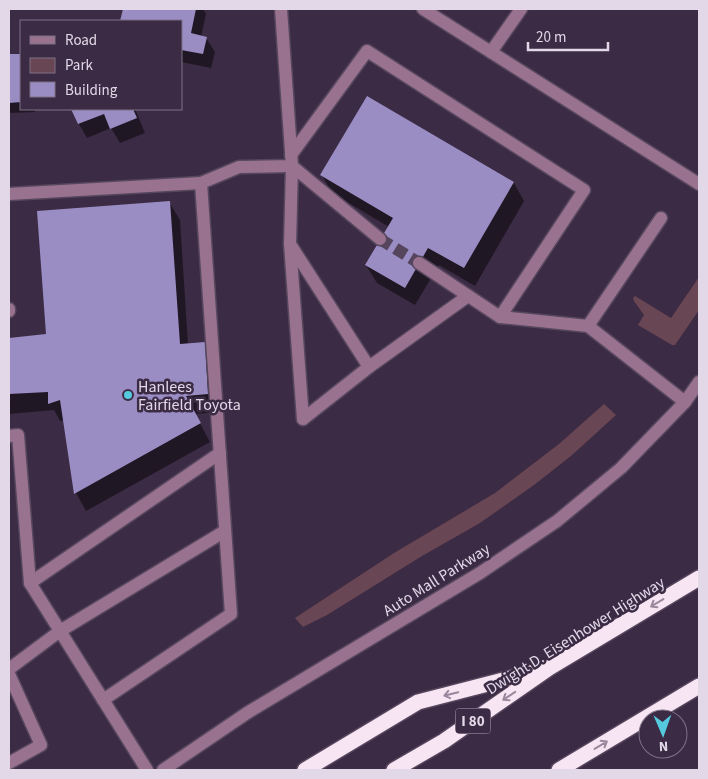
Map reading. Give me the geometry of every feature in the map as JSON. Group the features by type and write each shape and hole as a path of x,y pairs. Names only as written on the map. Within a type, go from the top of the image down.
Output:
{"highway":[{"name":"Dwight D. Eisenhower Highway","path":"394,770 444,741 549,668 699,578"},
{"path":"305,770 418,702 549,668"},
{"path":"559,770 699,686"}],"street":[{"path":"281,9 291,160 290,244 302,419 369,367 468,296"},
{"path":"423,9 699,184"},
{"path":"490,52 521,9"},
{"path":"9,194 201,183 238,167 291,160 367,51 584,190 500,316"},
{"path":"291,160 380,239"},
{"path":"104,700 231,614 201,183"},
{"path":"588,326 661,218"},
{"path":"290,244 369,367"},
{"path":"420,263 500,316 588,326 684,402"},
{"name":"Auto Mall Parkway","path":"163,770 247,713 480,573 557,520 621,468 684,402 699,382"},
{"path":"9,436 18,436 30,583 147,770"},
{"path":"30,583 220,453"},
{"path":"9,669 60,631 225,531"},
{"path":"9,674 41,745 9,763"}],"green space":[{"path":"699,277 699,310 675,345 638,325 644,315 634,301 633,298 635,296 671,318"},
{"path":"604,404 616,415 571,456 480,523 422,556 327,615 303,627 295,618 394,553 495,493 559,444"}],"building":[{"path":"123,9 196,9 191,33 207,37 203,54 182,50 182,20 120,20"},
{"path":"9,54 20,54 20,102 9,103"},
{"path":"367,96 514,182 464,268 428,248 405,288 365,265 393,218 320,175"},
{"path":"71,110 133,110 137,118 110,129 104,114 78,124"},
{"path":"170,201 180,344 205,342 208,394 186,396 201,423 74,494 60,400 48,404 48,392 9,394 9,338 46,334 37,211"}],"tunnel":[{"path":"380,239 419,263"}],"place":[{"name":"Hanlees Fairfield Toyota","path":"128,395"}]}
